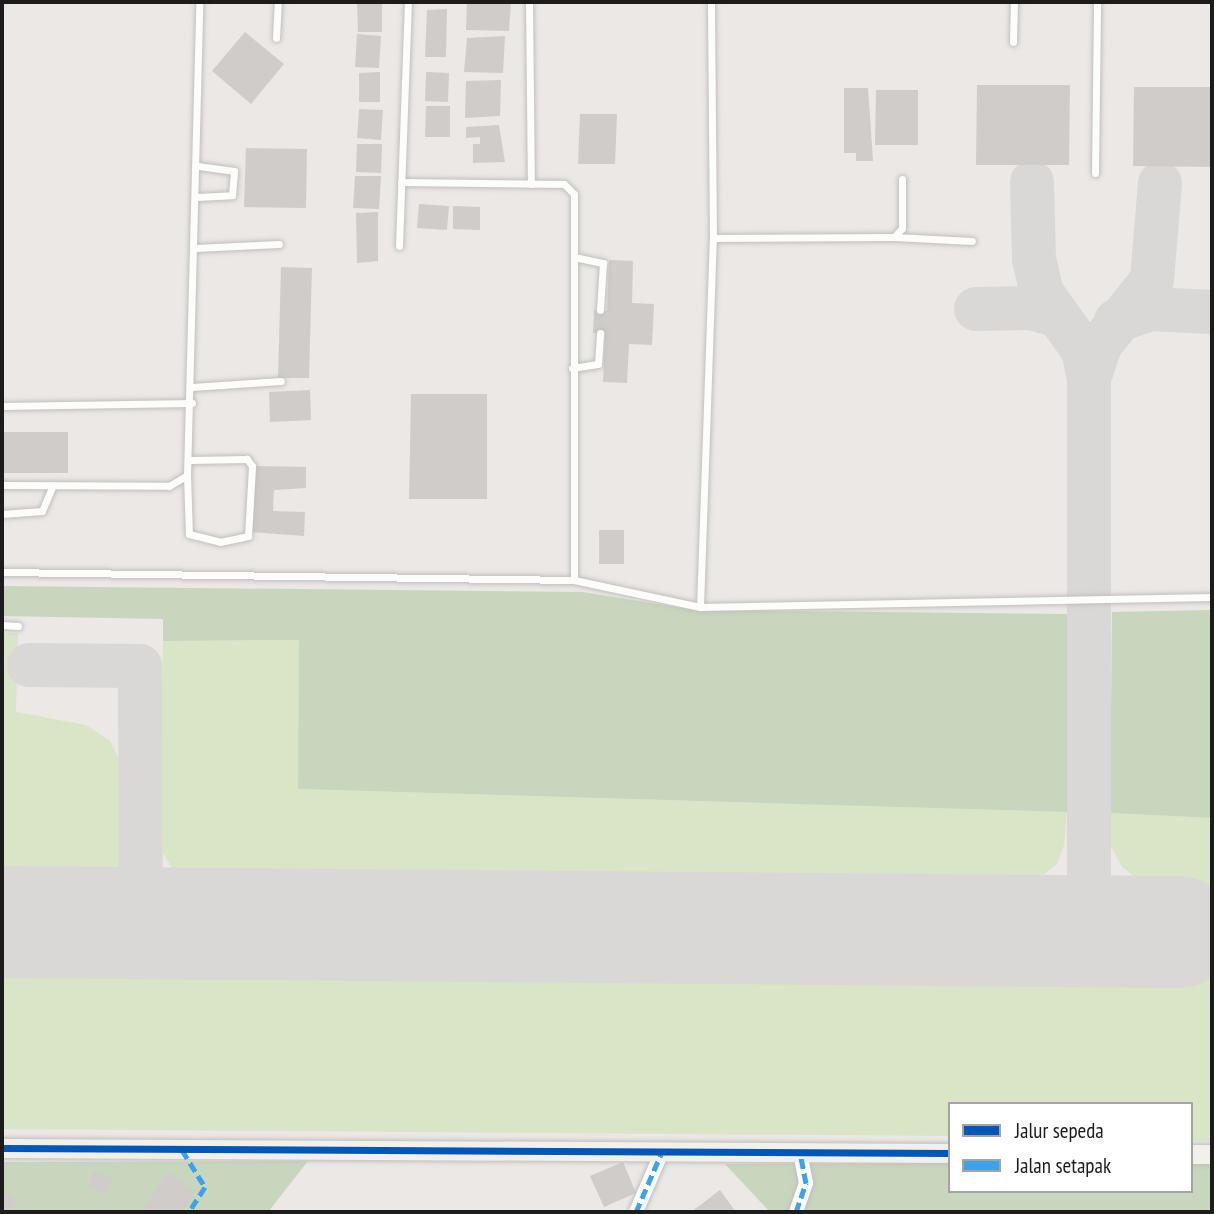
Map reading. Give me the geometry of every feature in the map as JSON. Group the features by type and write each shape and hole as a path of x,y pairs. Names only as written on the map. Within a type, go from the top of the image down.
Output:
{"street":[{"path":"2,1148 661,1154 948,1153"},
{"path":"796,1212 806,1183 800,1153"},
{"path":"636,1212 661,1154"},
{"path":"1193,1154 1212,1154"}],"lane":[{"path":"191,460 247,459 252,466 248,536 220,542 190,534 187,475 191,460 199,2"},
{"path":"276,38 278,2"},
{"path":"399,246 408,2"},
{"path":"529,2 531,184"},
{"path":"700,607 713,238 711,2"},
{"path":"1013,42 1014,2"},
{"path":"1095,173 1097,2"},
{"path":"197,166 234,171 232,195 197,197"},
{"path":"894,237 902,228 902,179"},
{"path":"401,182 564,184 574,194 574,580"},
{"path":"713,238 894,237 972,241"},
{"path":"195,248 279,244"},
{"path":"574,257 603,263 600,310"},
{"path":"572,368 598,364 600,333"},
{"path":"192,387 281,382"},
{"path":"2,406 192,403"},
{"path":"2,485 169,486 187,475"},
{"path":"2,514 42,511 53,485"},
{"path":"2,572 574,580 700,607 1212,597"},
{"path":"2,625 18,626"}],"green space":[{"path":"2,586 582,592 695,610 1069,614 1067,812 298,789 299,640 163,641 163,619 2,616"},
{"path":"1212,610 1212,818 1110,813 1112,612"},
{"path":"2,633 18,633 16,712 86,725 110,741 127,776 127,822 120,867 112,880 76,902 2,901"},
{"path":"299,640 299,789 1067,812 1064,845 1057,864 1025,889 978,890 937,912 208,902 185,889 158,845 163,641"},
{"path":"1110,813 1212,818 1212,1141 1193,1141 1193,1102 948,1102 948,1136 2,1129 2,944 935,951 977,969 1178,976 1179,887 1149,888 1122,867 1111,846"},
{"path":"308,1161 268,1212 2,1212 2,1162"},
{"path":"948,1163 948,1193 1193,1193 1193,1163 1212,1163 1212,1212 770,1212 725,1164"}],"building":[{"path":"357,2 382,2 382,32 358,32"},
{"path":"467,2 511,2 509,31 466,30"},
{"path":"447,9 446,57 425,57 427,10"},
{"path":"245,32 284,64 251,104 212,71"},
{"path":"357,34 381,36 379,68 355,67"},
{"path":"505,36 503,73 464,72 467,38"},
{"path":"380,72 380,102 359,102 359,73"},
{"path":"426,72 449,73 448,102 425,101"},
{"path":"501,80 500,116 465,118 466,81"},
{"path":"977,85 1070,85 1069,165 976,165"},
{"path":"1134,87 1212,87 1212,167 1133,166"},
{"path":"844,88 868,88 873,161 856,161 856,153 844,153"},
{"path":"876,90 918,90 918,145 875,145"},
{"path":"426,106 450,106 450,137 425,137"},
{"path":"359,109 383,110 381,140 357,138"},
{"path":"580,114 617,114 615,164 578,164"},
{"path":"499,125 505,162 473,163 473,144 480,144 480,137 466,138 466,127"},
{"path":"357,144 382,144 381,173 356,172"},
{"path":"246,148 307,149 306,208 244,207"},
{"path":"355,176 381,176 379,209 353,208"},
{"path":"419,204 449,206 447,230 417,228"},
{"path":"453,206 480,207 480,230 453,229"},
{"path":"378,212 378,261 357,263 356,213"},
{"path":"609,260 633,261 632,303 654,304 652,345 629,344 627,383 603,382 605,333 593,333 594,310 607,311"},
{"path":"281,267 312,268 309,378 278,378"},
{"path":"310,390 311,420 270,422 269,392"},
{"path":"411,394 487,394 487,499 409,499"},
{"path":"2,432 68,432 68,473 2,473"},
{"path":"256,466 306,467 306,488 274,490 273,511 305,512 304,536 252,532"},
{"path":"599,530 624,530 624,564 599,564"},
{"path":"623,1162 636,1193 604,1207 590,1176"},
{"path":"93,1172 112,1177 107,1193 88,1188"},
{"path":"168,1172 196,1191 182,1212 141,1212"},
{"path":"720,1190 736,1212 691,1212"},
{"path":"2,1191 17,1201 9,1212 2,1212"}],"taxiway":[{"path":"1032,182 1034,259 1042,293 1083,350 1089,379 1089,931"},
{"path":"1089,379 1100,345 1152,280 1160,183"},
{"path":"976,309 1030,308 1057,315"},
{"path":"1116,321 1150,309 1212,312"},
{"path":"29,665 140,666 141,923"}],"runway":[{"path":"2,922 1179,932"}],"marked path":[{"path":"182,1150 205,1187 189,1212"},
{"path":"796,1212 806,1183 800,1153"},
{"path":"636,1212 661,1154"}],"cycle path":[{"path":"2,1148 948,1153"}]}
